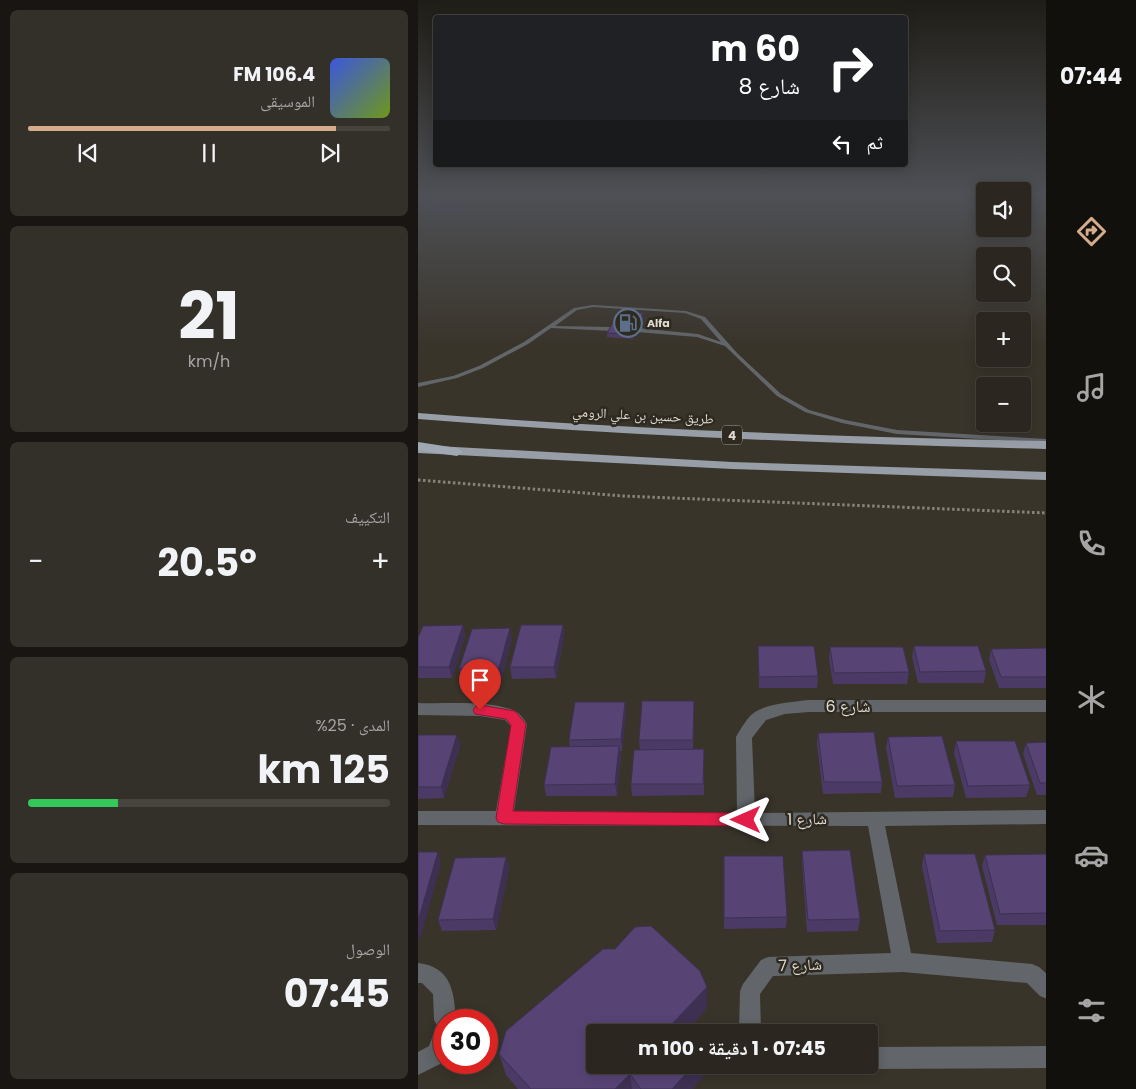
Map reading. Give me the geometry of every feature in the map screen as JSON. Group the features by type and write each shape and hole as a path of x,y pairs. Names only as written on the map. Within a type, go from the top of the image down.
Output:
{"highway":[{"name":"طريق حسين بن علي الرومي","path":"418,416 668,432 900,442 1046,443"},
{"path":"418,448 457,452 759,467 1046,476"}],"street":[{"name":"شارع 6","path":"746,820 744,737 760,716 784,708 809,706 1046,706"},
{"path":"418,709 480,710 510,715 519,724 504,818"},
{"name":"شارع 1","path":"418,818 746,820 1046,817"},
{"path":"874,818 903,962"},
{"name":"شارع 7","path":"750,1024 750,992 768,967 903,962 1032,974 1046,988"},
{"path":"418,973 427,974 443,990 444,1009"},
{"path":"418,1064 433,1056"},
{"path":"878,1058 1046,1057"}],"lane":[{"path":"418,386 455,377 480,366 526,343 576,309 584,307 686,312 704,318 728,346 779,395 807,411 844,422 897,432 1046,443"},
{"path":"552,327 612,328"},
{"path":"637,330 698,336 728,346"}],"path":[{"path":"418,480 623,496 1046,513"}],"building":[{"name":"Alfa","path":"619,312 643,313 632,334 607,333"},
{"path":"463,625 449,667 418,667 418,638 423,626"},
{"path":"521,625 563,625 554,667 510,667"},
{"path":"510,628 499,668 459,669 472,629"},
{"path":"758,646 814,646 818,676 759,677"},
{"path":"914,646 978,646 986,671 920,672"},
{"path":"830,647 903,647 909,672 834,673"},
{"path":"1047,648 1047,677 1001,677 991,649"},
{"path":"642,701 694,701 693,740 639,740"},
{"path":"575,702 625,702 621,739 569,740"},
{"path":"874,732 882,782 824,782 818,733"},
{"path":"418,735 457,735 441,787 418,787"},
{"path":"942,736 955,785 897,786 888,737"},
{"path":"956,741 1015,741 1030,785 968,786"},
{"path":"1047,742 1047,783 1040,783 1026,743"},
{"path":"619,746 615,784 544,785 551,747"},
{"path":"704,749 703,784 631,784 634,750"},
{"path":"850,850 860,919 808,920 802,851"},
{"path":"418,852 438,852 418,921"},
{"path":"924,854 975,854 995,930 940,931"},
{"path":"1047,854 1047,913 1000,914 985,855"},
{"path":"724,856 783,856 787,917 724,918"},
{"path":"506,857 493,919 438,920 455,858"},
{"path":"651,926 700,971 707,987 672,1024 586,1024 586,1074 630,1074 615,1089 531,1089 499,1054 506,1031 603,949 615,949 635,927"},
{"path":"630,1074 686,1074 672,1089 641,1089"}],"place":[{"name":"Alfa","path":"628,323"}],"route":[{"path":"480,710 510,715 519,724 504,818 746,820"}]}
